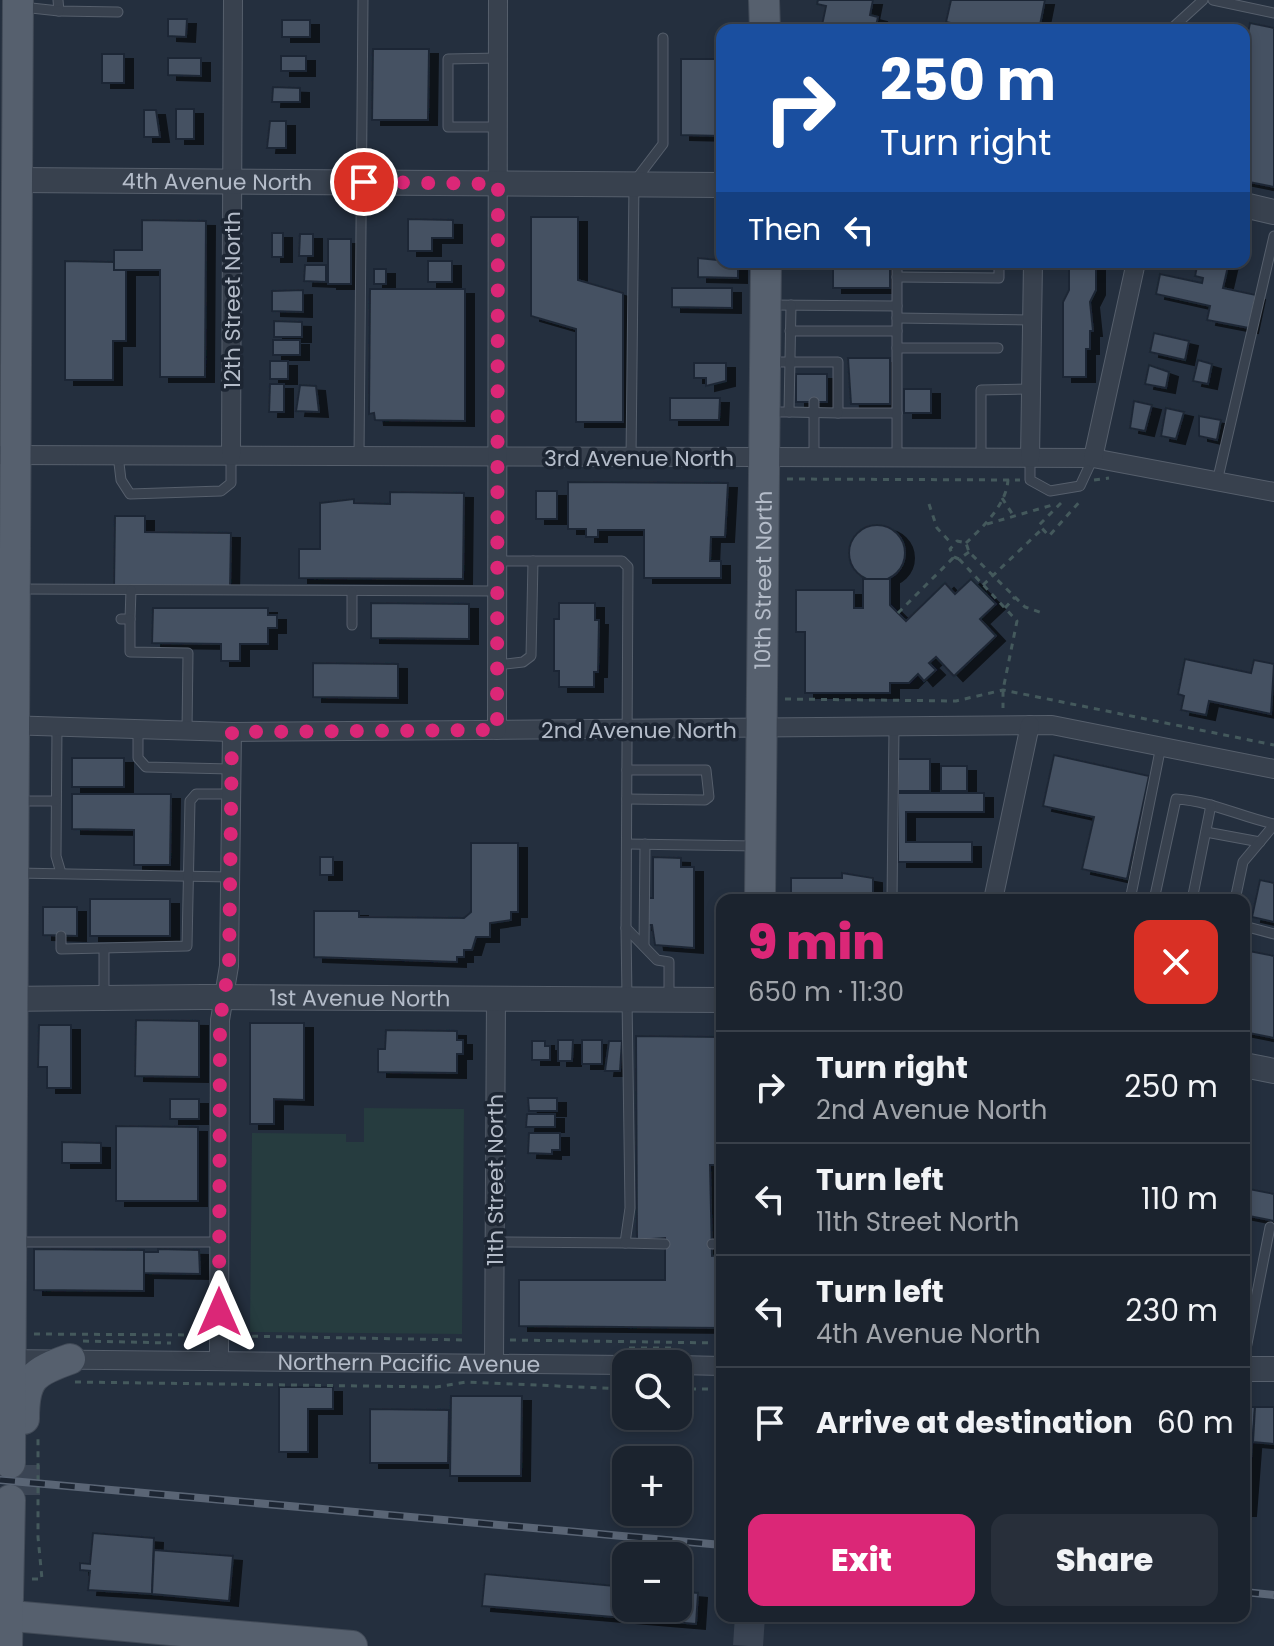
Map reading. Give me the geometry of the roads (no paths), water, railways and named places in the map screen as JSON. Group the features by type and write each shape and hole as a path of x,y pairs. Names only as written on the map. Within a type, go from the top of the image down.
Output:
{"main road":[{"path":"764,0 765,24"},
{"path":"18,3 9,180 12,316 7,725 14,801 9,860 6,1118 11,1242 4,1358 17,1464 27,1387 42,1369 70,1370"},
{"name":"10th Street North","path":"760,894 761,729 775,468 779,305 768,268"},
{"path":"7,1646 5,1615 17,1500"},
{"path":"5,1615 204,1640 352,1646"}],"street":[{"name":"12th Street North","path":"231,456 233,0"},
{"path":"497,730 498,0"},
{"name":"4th Avenue North","path":"9,180 716,185"},
{"path":"1250,206 1274,212"},
{"path":"1030,458 1033,268"},
{"path":"1093,458 1135,268"},
{"name":"3rd Avenue North","path":"8,455 631,458 775,468 814,458 1093,458 1274,492"},
{"name":"2nd Avenue North","path":"7,725 232,732 894,729 1052,725 1274,769"},
{"path":"994,894 1030,725"},
{"path":"219,1359 220,1020 229,966 232,732"},
{"name":"1st Avenue North","path":"7,1000 224,997 716,1000"},
{"name":"11th Street North","path":"494,1363 496,997"},
{"path":"1250,1066 1274,1071"},
{"name":"Northern Pacific Avenue","path":"4,1358 70,1370 219,1359 612,1365"},
{"path":"692,1365 716,1366"},
{"path":"1250,1369 1274,1369"}],"lane":[{"path":"58,0 59,11"},
{"path":"359,457 364,182 363,0"},
{"path":"1177,24 1203,0"},
{"path":"1213,0 1274,13"},
{"path":"18,3 59,11 118,12"},
{"path":"631,458 634,182 663,144 663,38"},
{"path":"498,58 448,59 448,127 498,127"},
{"path":"1217,482 1274,236"},
{"path":"897,268 897,458"},
{"path":"897,277 999,278 999,268"},
{"path":"838,413 838,362 778,362 790,331 779,305 897,306"},
{"path":"897,318 1032,320"},
{"path":"790,331 897,331"},
{"path":"897,348 998,348"},
{"path":"814,362 814,374"},
{"path":"981,458 981,390 1031,389"},
{"path":"814,402 814,458"},
{"path":"777,412 897,413"},
{"path":"118,455 121,480 130,494 221,491 231,483 231,456"},
{"path":"1030,458 1030,480 1050,491 1080,486 1093,458"},
{"path":"497,561 622,561 628,567 626,928 630,1208 625,1243"},
{"path":"497,665 523,662 531,656 533,561"},
{"path":"8,589 497,591"},
{"path":"131,590 126,619 130,652 188,653 187,730"},
{"path":"352,592 352,625"},
{"path":"57,727 56,856 61,873"},
{"path":"138,729 138,758 146,767 231,769"},
{"path":"892,894 894,729"},
{"path":"1131,894 1161,746"},
{"path":"627,770 706,770 709,797 627,799"},
{"path":"61,936 61,949 187,946 192,796 231,794"},
{"path":"14,801 56,801"},
{"path":"1155,894 1175,801 1234,810 1247,818 1274,824 1243,862 1236,894"},
{"path":"1193,894 1211,805"},
{"path":"1206,832 1260,842"},
{"path":"627,844 761,846"},
{"path":"644,946 645,844"},
{"path":"9,860 61,873 230,877"},
{"path":"626,928 657,960 669,962 669,999"},
{"path":"1250,928 1274,934"},
{"path":"104,950 104,999"},
{"path":"1250,1329 1270,1227"},
{"path":"11,1242 220,1242"},
{"path":"495,1242 665,1244"}],"tunnel":[{"path":"25,1465 25,1499"},
{"path":"748,1646 750,1622"}],"railway":[{"path":"0,1480 716,1544"},
{"path":"1250,1593 1274,1595"}]}
